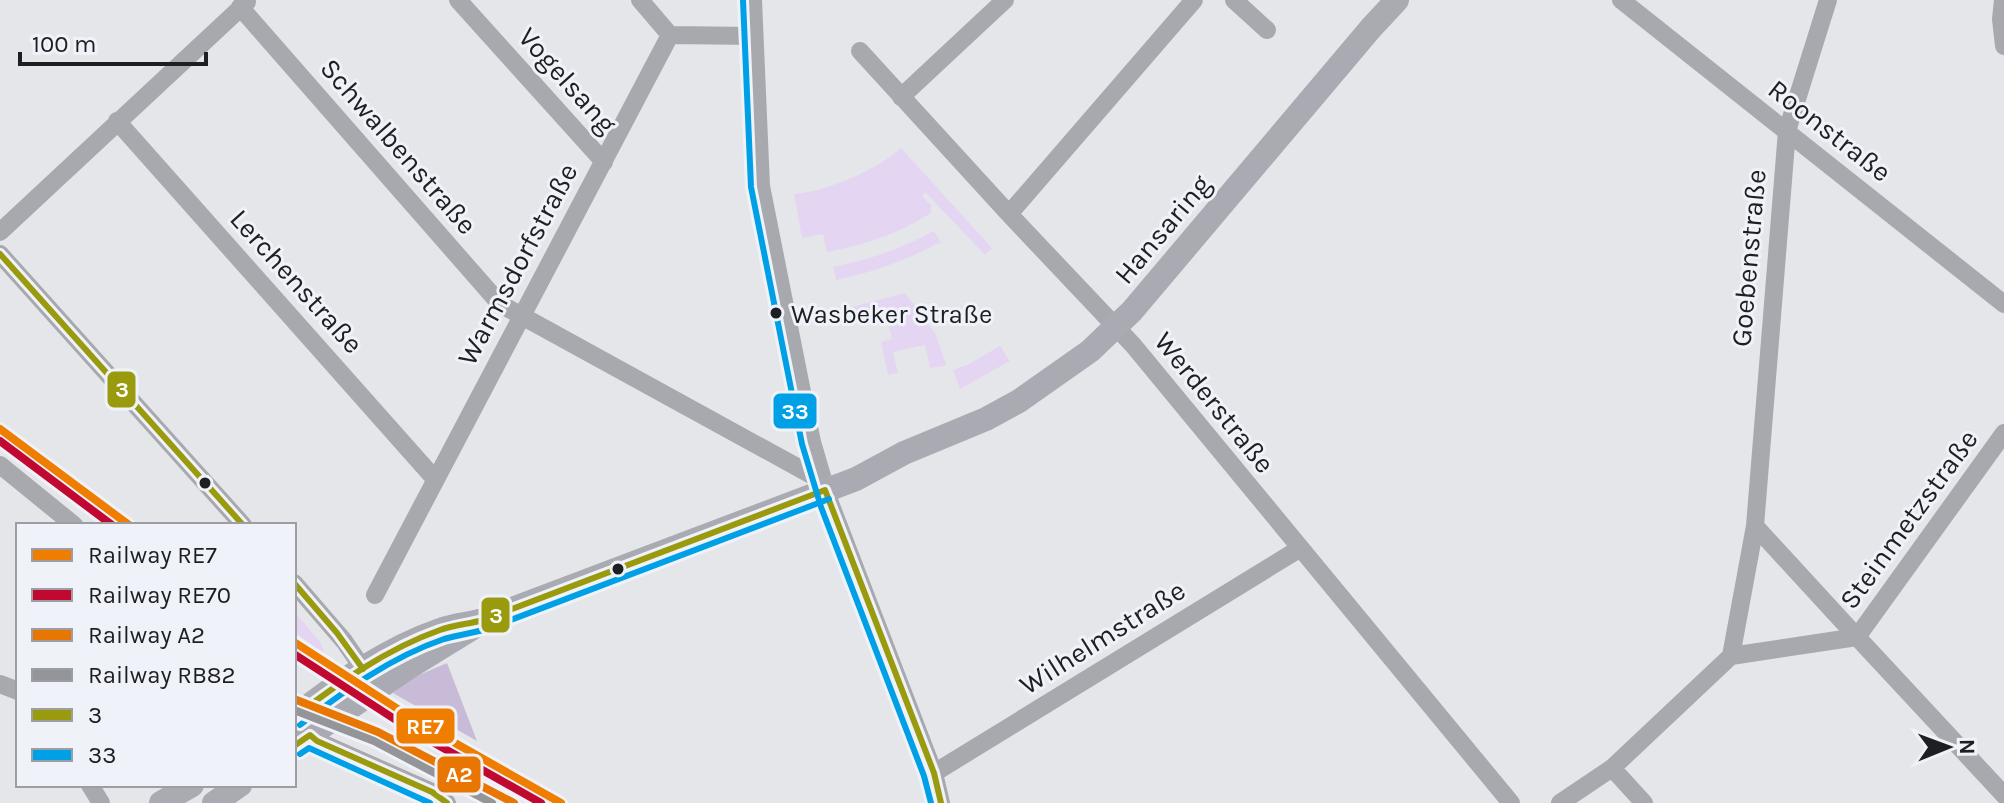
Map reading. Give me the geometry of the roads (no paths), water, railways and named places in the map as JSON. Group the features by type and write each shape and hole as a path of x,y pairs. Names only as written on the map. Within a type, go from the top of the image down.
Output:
{"main road":[{"name":"Hansaring","path":"299,732 370,679 403,645 442,629 483,620 856,479 904,453 964,429 1019,401 1063,372 1117,327 1397,0"},
{"path":"161,803 189,787"},
{"path":"214,803 237,787"}],"street":[{"name":"Vogelsang","path":"458,0 604,162"},
{"path":"640,0 670,35 754,36"},
{"path":"753,0 761,186 812,442 825,490 934,773 941,803"},
{"path":"901,97 1005,0"},
{"path":"1009,214 1194,0"},
{"path":"1234,0 1267,30"},
{"name":"Roonstraße","path":"1621,0 2004,304"},
{"name":"Goebenstraße","path":"1731,656 1755,526 1787,131 1828,0"},
{"path":"2003,0 2001,19 2004,46"},
{"path":"0,232 245,4"},
{"name":"Schwalbenstraße","path":"245,4 500,304 817,478 825,490"},
{"name":"Warmsdorfstraße","path":"375,595 670,35"},
{"name":"Werderstraße","path":"860,51 1117,327 1511,803"},
{"name":"Lerchenstraße","path":"117,121 434,478"},
{"path":"0,254 241,523"},
{"name":"Steinmetzstraße","path":"1857,637 2004,433"},
{"path":"0,465 72,523"},
{"path":"1755,526 2004,795"},
{"name":"Wilhelmstraße","path":"934,773 1299,549"},
{"path":"296,585 337,633 370,679"},
{"path":"1560,803 1612,768 1731,656 1857,637"},
{"path":"299,732 432,792 447,803"},
{"path":"1612,768 1644,803"}],"rail line":[{"name":"RE7","path":"0,429 126,523"},
{"name":"RE70","path":"0,441 109,523"},
{"name":"RE7","path":"296,643 418,722 561,803"},
{"name":"RE70","path":"296,655 413,731 541,803"},
{"name":"A2","path":"296,700 378,732 514,803"},
{"name":"RB82","path":"296,711 374,741 492,803"}],"place":[{"name":"Wasbeker Straße","path":"776,313"}]}
